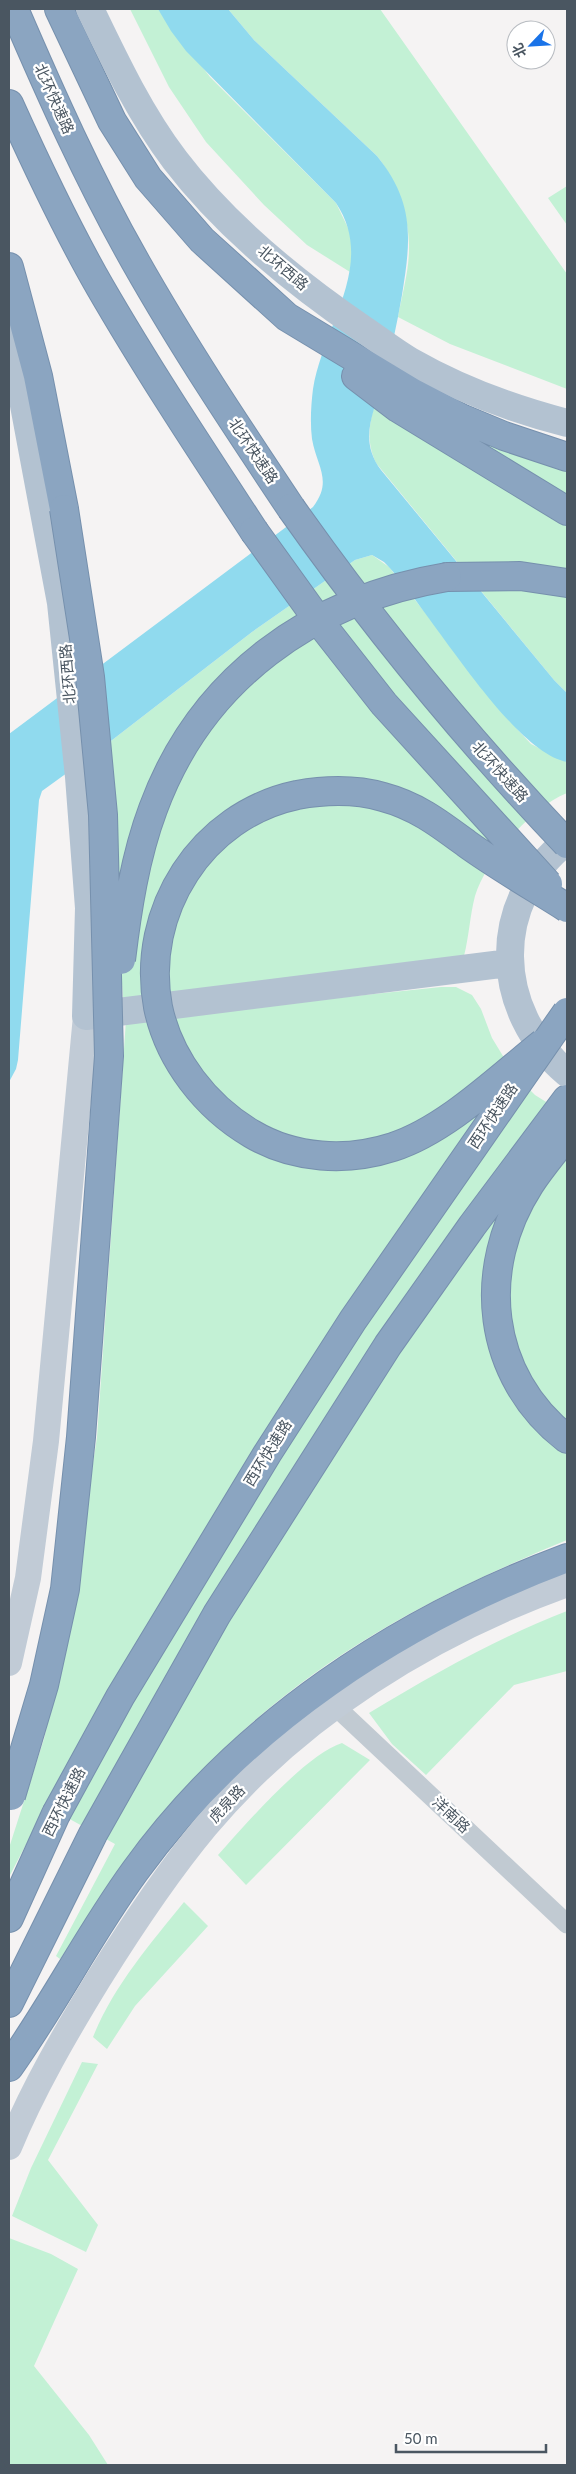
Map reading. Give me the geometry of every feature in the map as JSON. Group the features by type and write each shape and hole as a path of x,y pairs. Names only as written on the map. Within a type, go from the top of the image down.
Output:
{"highway":[{"name":"北环快速路","path":"14,9 74,145 134,261 222,404 291,508 351,593 417,676 503,776 567,843"},
{"path":"59,9 97,92 130,152 170,204 202,240 287,317 398,408 567,511"},
{"path":"9,104 40,173 99,286 134,346 254,531 318,620 384,704 567,906"},
{"path":"9,266 38,376 64,509 90,676 103,815 109,1056"},
{"path":"287,317 413,393 461,418 504,436 567,457"},
{"path":"10,1800 44,1684 65,1589 82,1437 109,1056 125,929 148,823 160,792 186,745 214,705 234,682 276,645 306,625 334,611 396,588 419,582 468,575 520,576 567,583"},
{"path":"543,1043 439,1124 409,1141 362,1154 336,1156 299,1152 269,1143 242,1128 208,1100 189,1077 168,1038 158,1007 155,973 159,941 168,909 182,877 197,855 214,836 235,820 265,804 290,797 322,792 349,791 383,797 420,811 441,824 466,844 567,906"},
{"name":"西环快速路","path":"9,1918 56,1814 120,1697 267,1454 352,1320 543,1043 567,1012"},
{"path":"9,2003 93,1834 218,1614 388,1344 472,1226 567,1099"},
{"path":"567,1135 530,1184 517,1209 503,1246 495,1295 499,1334 512,1374 532,1406 567,1439"},
{"path":"9,2068 97,1925 135,1870 165,1831 214,1778 260,1736 310,1696 377,1651 424,1623 476,1596 567,1558"}],"main road":[{"name":"北环西路","path":"90,9 117,66 144,115 176,161 261,251 328,305 409,360 506,406 567,423"},
{"name":"北环西路","path":"9,337 20,384 61,603 79,777 89,908 86,1016"},
{"path":"567,843 543,864 521,901 514,921 510,963 516,1000 523,1017 542,1049 567,1073"},
{"path":"86,1016 510,963"}],"street":[{"path":"9,1663 28,1578 46,1441 86,1016"},
{"name":"虎泉路","path":"9,2147 69,2029 115,1952 176,1865 207,1826 244,1786 278,1753 335,1706 364,1685 437,1642 567,1584"},
{"name":"洋南路","path":"335,1706 567,1924"}],"green space":[{"path":"130,9 158,9 210,77 336,203 350,232 353,247 350,272 307,245 264,205 206,142 169,87"},
{"path":"228,9 380,9 567,274 567,389 450,344 398,317 408,266 409,237 401,200 384,165 377,156 254,40"},
{"path":"567,186 567,225 548,198"},
{"path":"381,386 567,468 567,693 554,680 376,463 372,453 369,433 372,415"},
{"path":"372,555 389,567 517,729 531,744 567,762 567,793 553,800 525,822 489,866 475,896 464,956 123,999 107,744 252,632 355,560"},
{"path":"456,987 472,995 481,1009 492,1038 514,1074 535,1095 567,1115 567,1540 510,1564 404,1617 355,1646 307,1678 262,1714 218,1755 159,1819 129,1858 60,1959 56,1956 115,1844 46,1806 9,1877 9,1848 44,1739 60,1669 97,1437 126,1020"},
{"path":"567,1611 567,1671 514,1685 426,1775 392,1744 369,1713 466,1658 516,1633"},
{"path":"342,1743 370,1760 246,1885 218,1855 276,1792 311,1761"},
{"path":"184,1902 208,1926 135,2006 107,2049 93,2037 101,2019 133,1966"},
{"path":"82,2062 98,2064 48,2160 98,2225 86,2252 12,2216 31,2168"},
{"path":"9,2238 51,2254 78,2269 34,2366 89,2435 108,2465 9,2465"}],"water":[{"path":"158,9 228,9 254,40 377,156 389,173 404,206 407,222 407,256 394,338 372,415 369,437 370,448 381,470 554,680 567,693 567,762 545,752 521,733 496,706 384,562 372,555 355,560 252,632 107,744 42,791 39,800 18,1060 16,1069 9,1082 9,734 313,507 322,489 322,474 312,439 312,395 319,365 344,295 349,272 351,249 347,226 336,203 186,51"}]}
